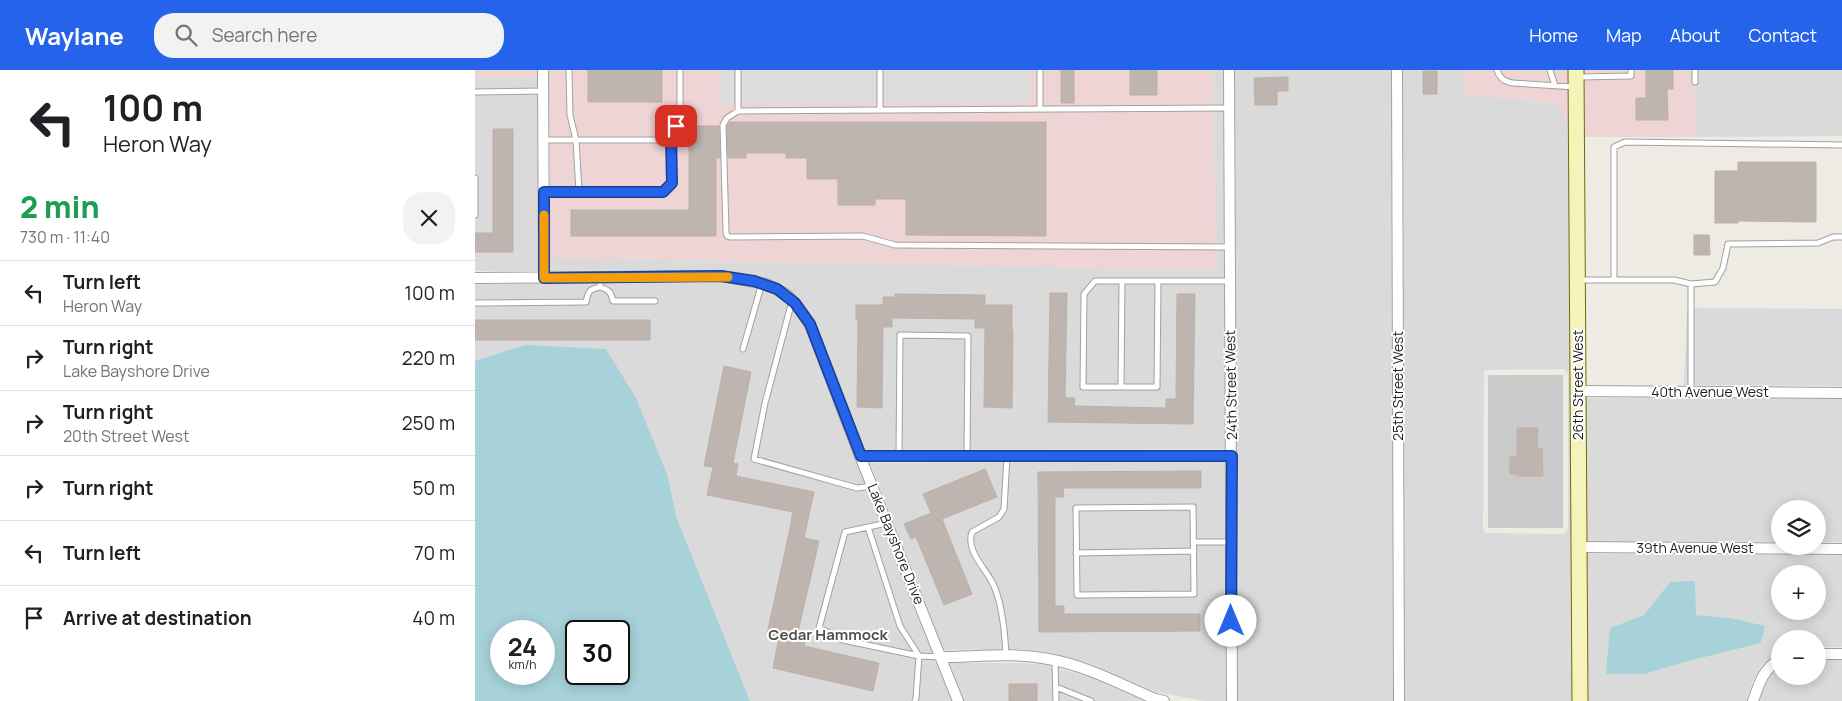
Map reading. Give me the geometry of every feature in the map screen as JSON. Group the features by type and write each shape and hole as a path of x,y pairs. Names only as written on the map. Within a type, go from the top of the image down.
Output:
{"street":[{"path":"543,70 544,278"},
{"name":"24th Street West","path":"1229,70 1232,701"},
{"name":"25th Street West","path":"1397,70 1399,701"},
{"name":"26th Street West","path":"1576,78 1579,701"},
{"name":"Lake Bayshore Drive","path":"475,278 544,278 600,282 721,276 762,283 777,289 793,301 810,324 958,701"},
{"name":"40th Avenue West","path":"1578,392 1842,393"},
{"path":"861,456 1232,456"},
{"name":"39th Avenue West","path":"1578,547 1842,549"},
{"path":"1826,654 1842,654"},
{"path":"941,657 1021,656 1055,660 1089,670 1155,699 1164,701"},
{"path":"1753,701 1757,686 1765,671 1771,666"}],"lane":[{"path":"569,70 570,115 576,140 579,192"},
{"path":"544,192 663,192 672,183 671,140 680,112 680,70"},
{"path":"738,70 738,111"},
{"path":"880,70 880,110"},
{"path":"1040,70 1040,109"},
{"path":"1497,70 1499,76 1505,81 1555,86 1576,78 1631,76 1631,70"},
{"path":"1550,70 1555,86"},
{"path":"1695,70 1695,82"},
{"path":"475,92 543,91"},
{"path":"1229,108 738,111 727,118 723,125 726,232 727,236 731,237 863,236 895,245 1229,247"},
{"path":"544,140 671,140"},
{"path":"1614,280 1614,147 1625,142 1842,145"},
{"path":"475,178 475,215"},
{"path":"1577,280 1674,280 1691,284 1715,282 1723,268 1728,244 1818,243 1833,237 1842,237"},
{"path":"1158,282 1157,387 1083,387 1084,294 1095,281 1230,281"},
{"path":"1121,387 1122,281"},
{"path":"475,303 586,302 588,292 600,282 611,293 613,301 655,301"},
{"path":"743,349 762,283"},
{"path":"1691,284 1691,392"},
{"path":"793,301 765,403 754,459 857,488 872,486"},
{"path":"899,456 900,335 968,336 967,456"},
{"path":"1007,456 1004,509 999,517 972,532 970,538 972,549 993,583 1005,624 1007,656"},
{"path":"1193,507 1193,551 1194,594 1077,595 1076,508 1193,507"},
{"path":"887,523 845,532 819,628 843,640 919,656 941,657"},
{"path":"868,527 900,626 919,656 918,700"},
{"path":"1193,542 1231,542"},
{"path":"1077,553 1193,551"},
{"path":"1055,660 1056,701"},
{"path":"1055,687 1091,701"}],"shaded area":[{"path":"475,70 538,70 538,77 475,78"},
{"path":"549,70 1212,70 1217,270 550,258"},
{"path":"719,70 1031,70 1031,101 719,104"},
{"path":"1212,70 1223,70 1226,449 864,450 816,322 799,298 781,283 755,275 721,270 550,271 550,258 1216,270"},
{"path":"1235,70 1391,70 1393,701 1237,701"},
{"path":"1403,70 1464,70 1465,95 1555,102 1570,123 1574,701 1405,701","holes":["1486,370 1566,370 1568,375 1568,530 1563,534 1485,533 1483,528 1484,372"]},
{"path":"1464,70 1570,70 1570,123 1555,102 1465,95"},
{"path":"1581,70 1696,70 1695,137 1582,137"},
{"path":"1696,70 1842,70 1842,136 1695,137"},
{"path":"538,77 538,271 475,271 475,78"},
{"path":"721,283 753,287 775,295 791,308 805,328 855,457 855,462 952,701 750,701 677,519 668,477 524,345 475,361 475,284"},
{"path":"1687,308 1842,309 1842,386 1684,385"},
{"path":"1488,375 1563,375 1563,528 1488,528"},
{"path":"1584,398 1842,399 1842,542 1826,542 1826,500 1771,500 1771,542 1584,541"},
{"path":"1226,462 1226,701 1205,701 1156,692 1091,664 1047,652 1021,649 944,650 870,463"},
{"path":"1584,554 1842,555 1842,647 1826,647 1826,630 1771,630 1771,658 1761,666 1752,683 1746,701 1585,701","holes":["1670,582 1696,615 1730,618 1688,661 1645,674 1610,628 1644,615"]},
{"path":"1826,660 1842,660 1842,701 1759,701 1771,675 1771,685 1826,685"},
{"path":"950,663 1045,665 1087,676 1144,701 964,701"}],"water":[{"path":"524,345 606,349 636,398 668,477 677,519 750,701 475,701 475,361"},
{"path":"1695,581 1696,615 1730,618 1765,626 1761,643 1645,674 1606,674 1610,628 1644,615 1670,582"}],"building":[{"path":"588,70 662,70 662,102 588,102"},
{"path":"1061,70 1074,70 1074,103 1061,103"},
{"path":"1130,70 1157,70 1157,95 1130,95"},
{"path":"1646,70 1673,70 1673,89 1667,89 1668,120 1636,120 1636,98 1646,98"},
{"path":"1423,71 1437,71 1437,94 1423,94"},
{"path":"1288,77 1288,91 1277,91 1277,105 1255,105 1254,78"},
{"path":"730,122 1046,122 1046,236 906,235 906,199 875,199 875,205 838,205 838,179 807,179 807,158 786,158 786,153 746,153 746,158 728,158 727,126"},
{"path":"689,126 719,126 720,158 716,158 716,236 571,236 571,210 689,210"},
{"path":"493,129 513,129 513,252 475,252 475,233 493,233"},
{"path":"1738,162 1816,162 1816,222 1738,221 1738,223 1715,223 1715,171 1738,171"},
{"path":"1694,235 1709,235 1710,255 1694,255"},
{"path":"1050,293 1067,293 1065,398 1075,398 1074,406 1166,408 1166,399 1176,399 1177,294 1195,294 1193,424 1048,422"},
{"path":"895,294 985,295 985,305 1012,305 1012,408 984,407 985,328 975,328 975,319 892,318 892,327 883,327 882,408 857,407 858,320 856,320 856,305 883,305 883,297 895,297"},
{"path":"475,320 650,320 650,340 475,340"},
{"path":"724,366 751,372 733,463 738,464 736,476 814,492 804,538 819,541 798,632 806,634 804,646 879,663 873,691 773,668 779,637 767,634 793,512 707,495 713,467 704,466"},
{"path":"1517,428 1538,428 1537,448 1542,448 1543,476 1517,476 1517,474 1510,474 1510,457 1517,457"},
{"path":"985,469 997,497 942,519 972,594 944,605 916,537 911,539 904,524 931,513 923,494"},
{"path":"1201,471 1201,488 1063,488 1064,497 1055,497 1055,606 1064,606 1064,614 1200,614 1200,631 1039,632 1038,472"},
{"path":"1009,684 1037,684 1037,701 1009,701"}],"slow traffic":[{"path":"544,215 544,278 728,277"}],"district":[{"name":"Cedar Hammock","path":"828,635"}],"route":[{"path":"676,126 671,136 672,183 663,192 544,192 544,278 721,276 754,281 777,289 795,303 810,324 861,456 1232,456 1231,621"}]}
